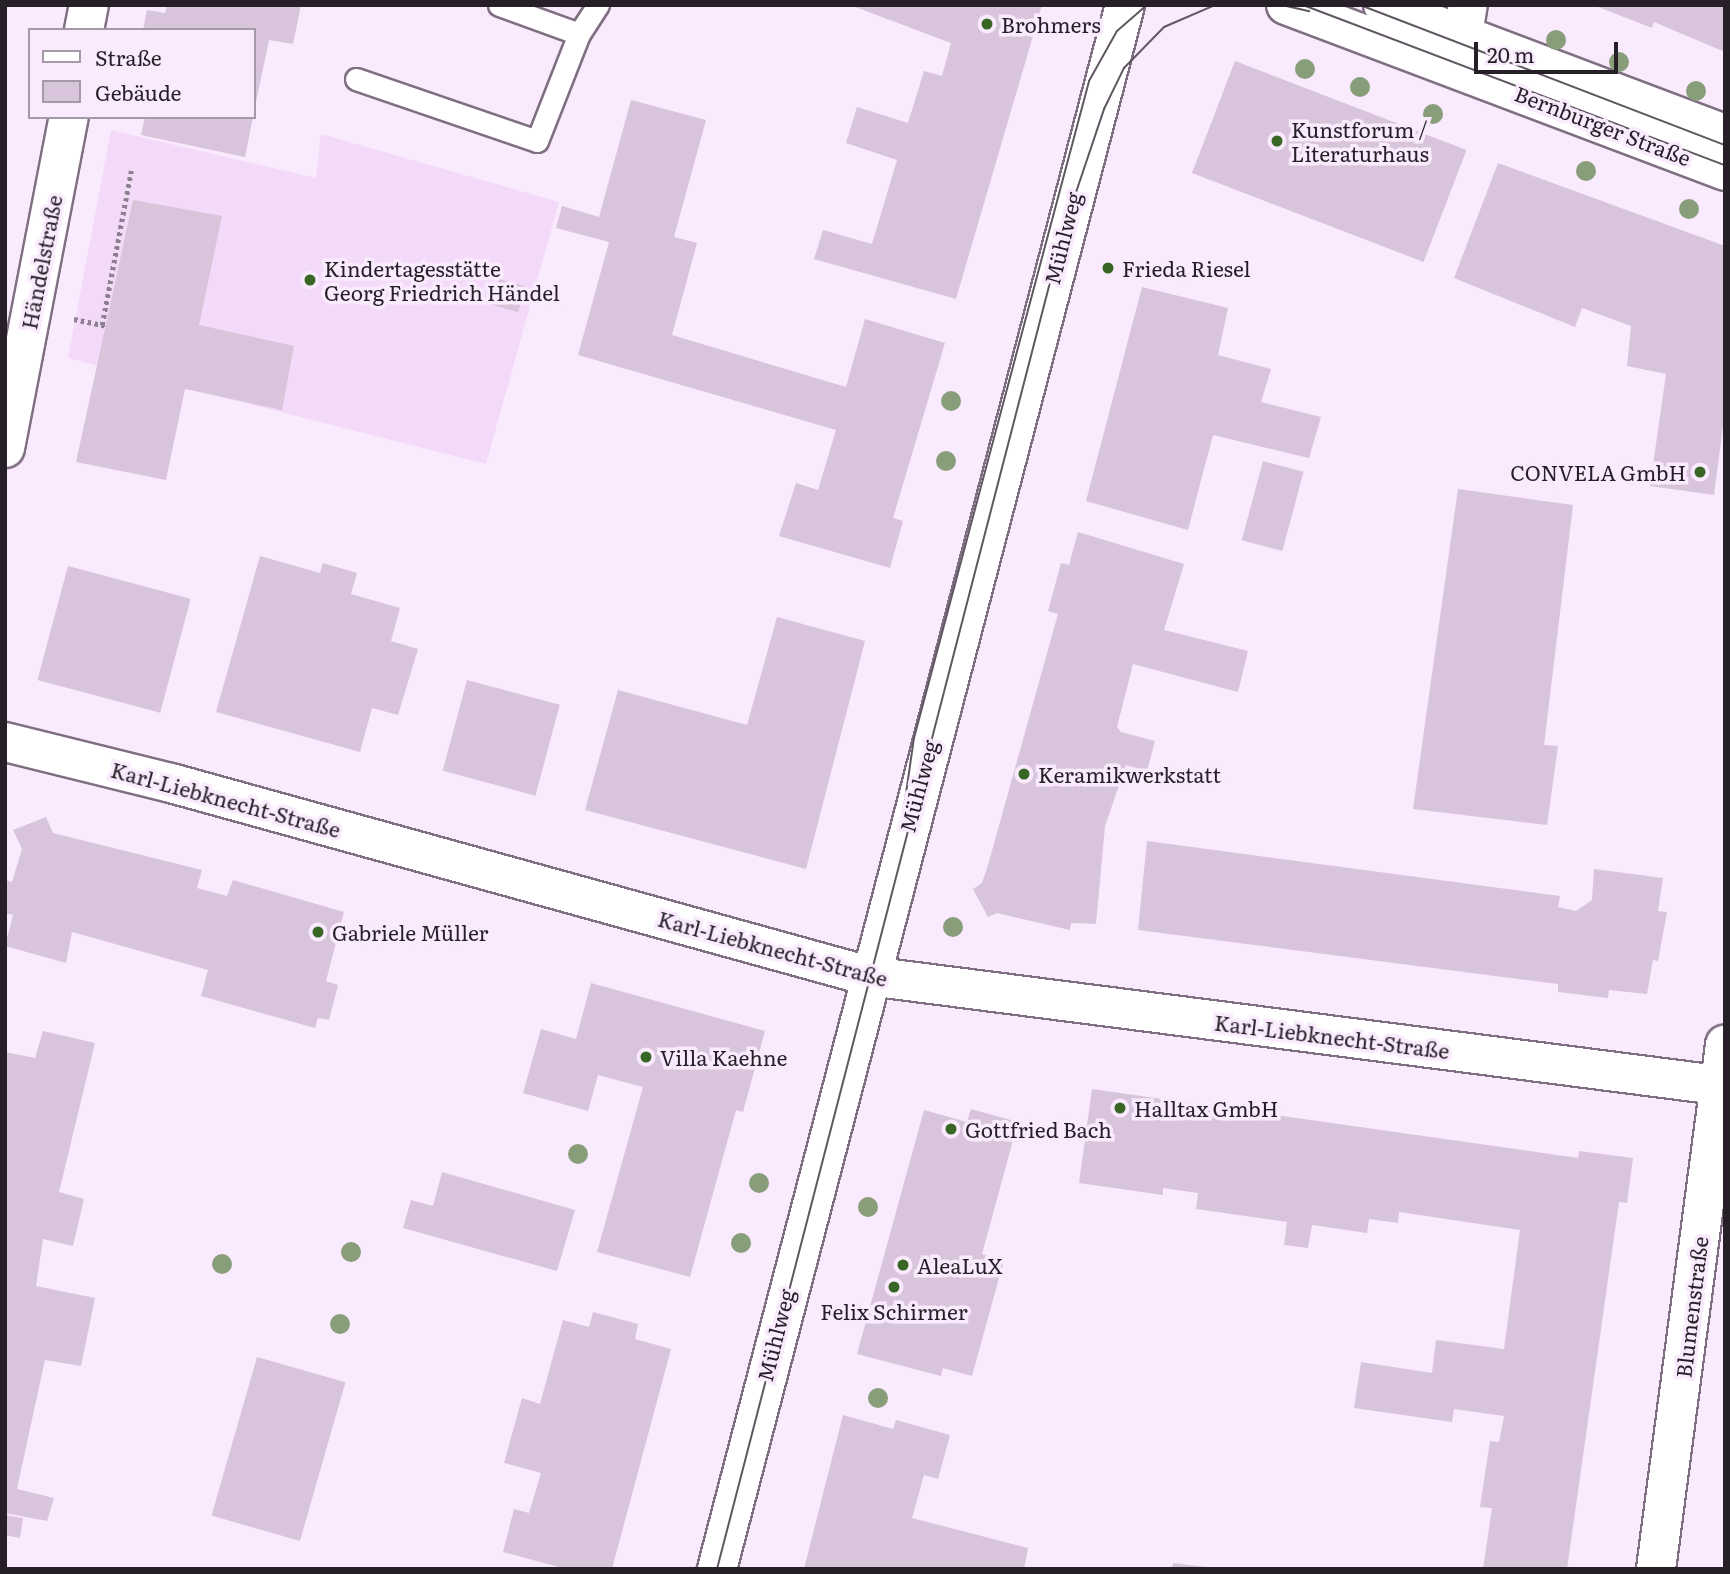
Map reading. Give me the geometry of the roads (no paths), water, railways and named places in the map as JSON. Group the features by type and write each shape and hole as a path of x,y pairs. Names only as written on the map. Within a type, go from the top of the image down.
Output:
{"street":[{"path":"84,28 89,5"},
{"name":"Mühlweg","path":"717,1569 869,976 1125,5"},
{"name":"Bernburger Straße","path":"1286,5 1725,171"},
{"name":"Bernburger Straße","path":"1383,5 1465,20 1725,134"},
{"name":"Händelstraße","path":"5,449 69,119"},
{"name":"Karl-Liebknecht-Straße","path":"5,742 171,783 869,976 1722,1086"},
{"name":"Blumenstraße","path":"1656,1569 1722,1086 1725,1045"}],"lane":[{"path":"499,5 579,34"},
{"path":"356,79 537,141 579,34 598,5"}],"tram line":[{"path":"903,814 914,738 1089,81 1117,31 1147,5"},
{"path":"717,1569 1064,228 1104,109 1124,68 1164,27 1215,5"},
{"path":"1282,5 1309,11"},
{"path":"1303,5 1725,165"},
{"path":"1360,5 1725,145"}],"place":[{"name":"Brohmers","path":"987,24"},
{"name":"Kunstforum / Literaturhaus","path":"1277,141"},
{"name":"Frieda Riesel","path":"1108,268"},
{"name":"Kindertagesstätte Georg Friedrich Händel","path":"310,280"},
{"name":"CONVELA GmbH","path":"1700,472"},
{"name":"Keramikwerkstatt","path":"1024,774"},
{"name":"Gabriele Müller","path":"318,932"},
{"name":"Villa Kaehne","path":"646,1057"},
{"name":"Halltax GmbH","path":"1120,1108"},
{"name":"Gottfried Bach","path":"951,1129"},
{"name":"AleaLuX","path":"903,1265"},
{"name":"Felix Schirmer","path":"894,1287"}]}
